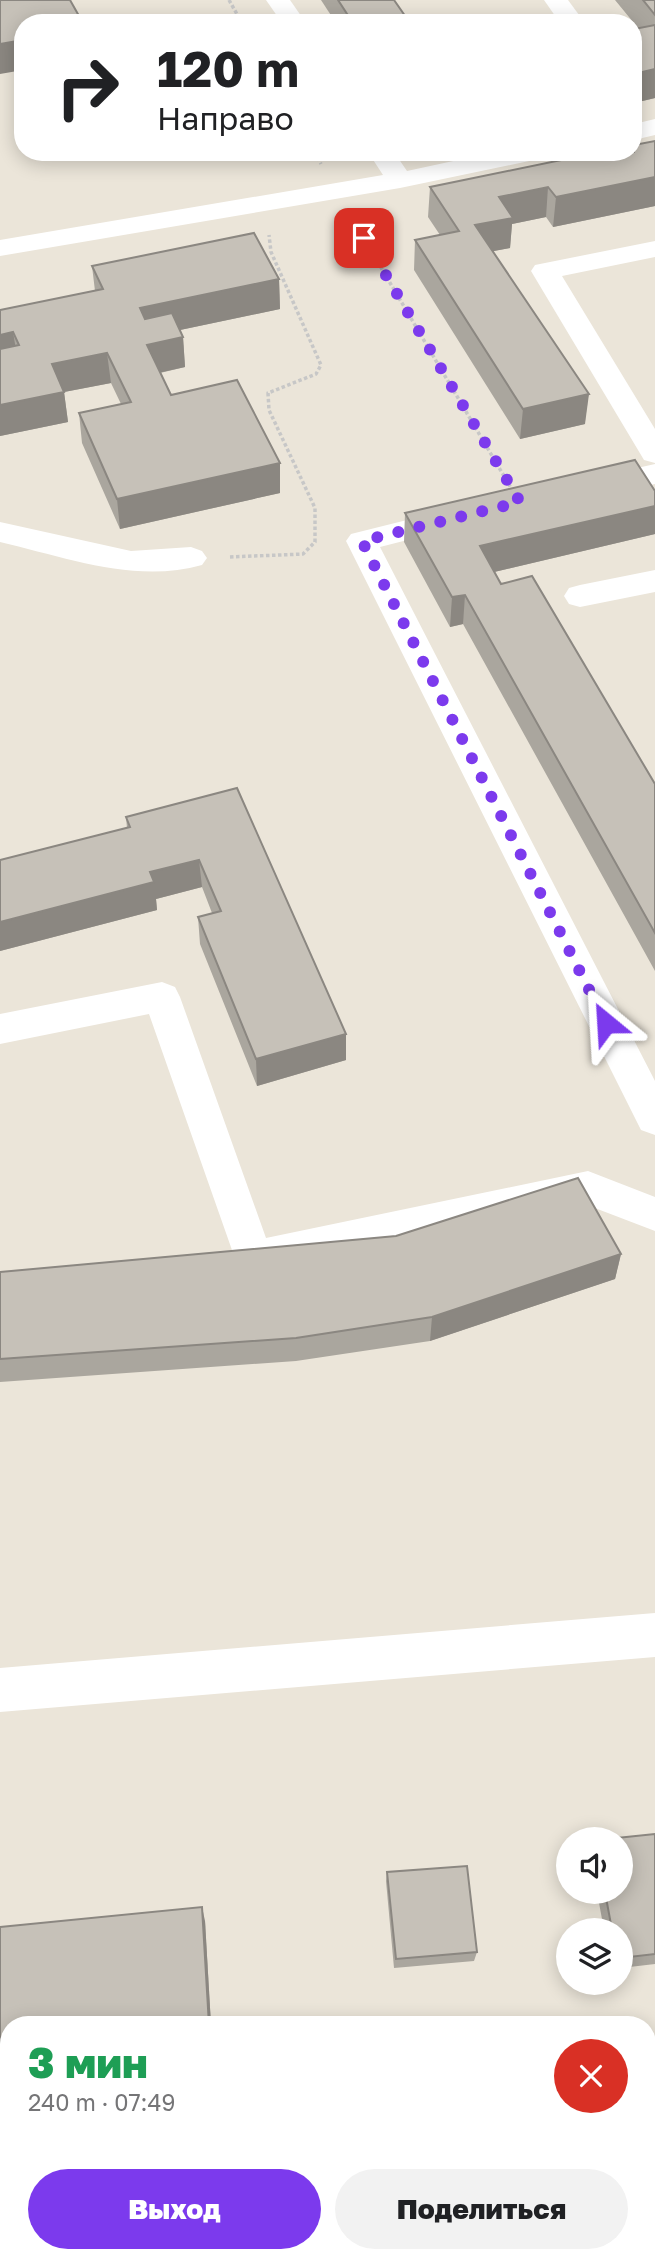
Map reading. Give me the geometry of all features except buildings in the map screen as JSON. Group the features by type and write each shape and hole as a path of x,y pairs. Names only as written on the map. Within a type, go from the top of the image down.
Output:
{"street":[{"path":"387,161 400,180"},
{"path":"0,248 400,180 491,161"},
{"path":"655,249 545,271 655,453"},
{"path":"560,494 655,474"},
{"path":"520,502 362,541 655,1119"},
{"path":"0,532 131,562 191,558"},
{"path":"580,596 655,581"},
{"path":"0,1029 162,997 253,1258"},
{"path":"213,1261 253,1258 588,1188 655,1214"},
{"path":"0,1690 655,1635"}],"path":[{"path":"318,161 327,192 520,502"},
{"path":"191,558 303,554 315,542 315,508 269,410 268,393 316,374 321,365 271,252 267,237 281,220 327,192"}],"route":[{"path":"364,238 520,502 362,541 606,1023"}]}
